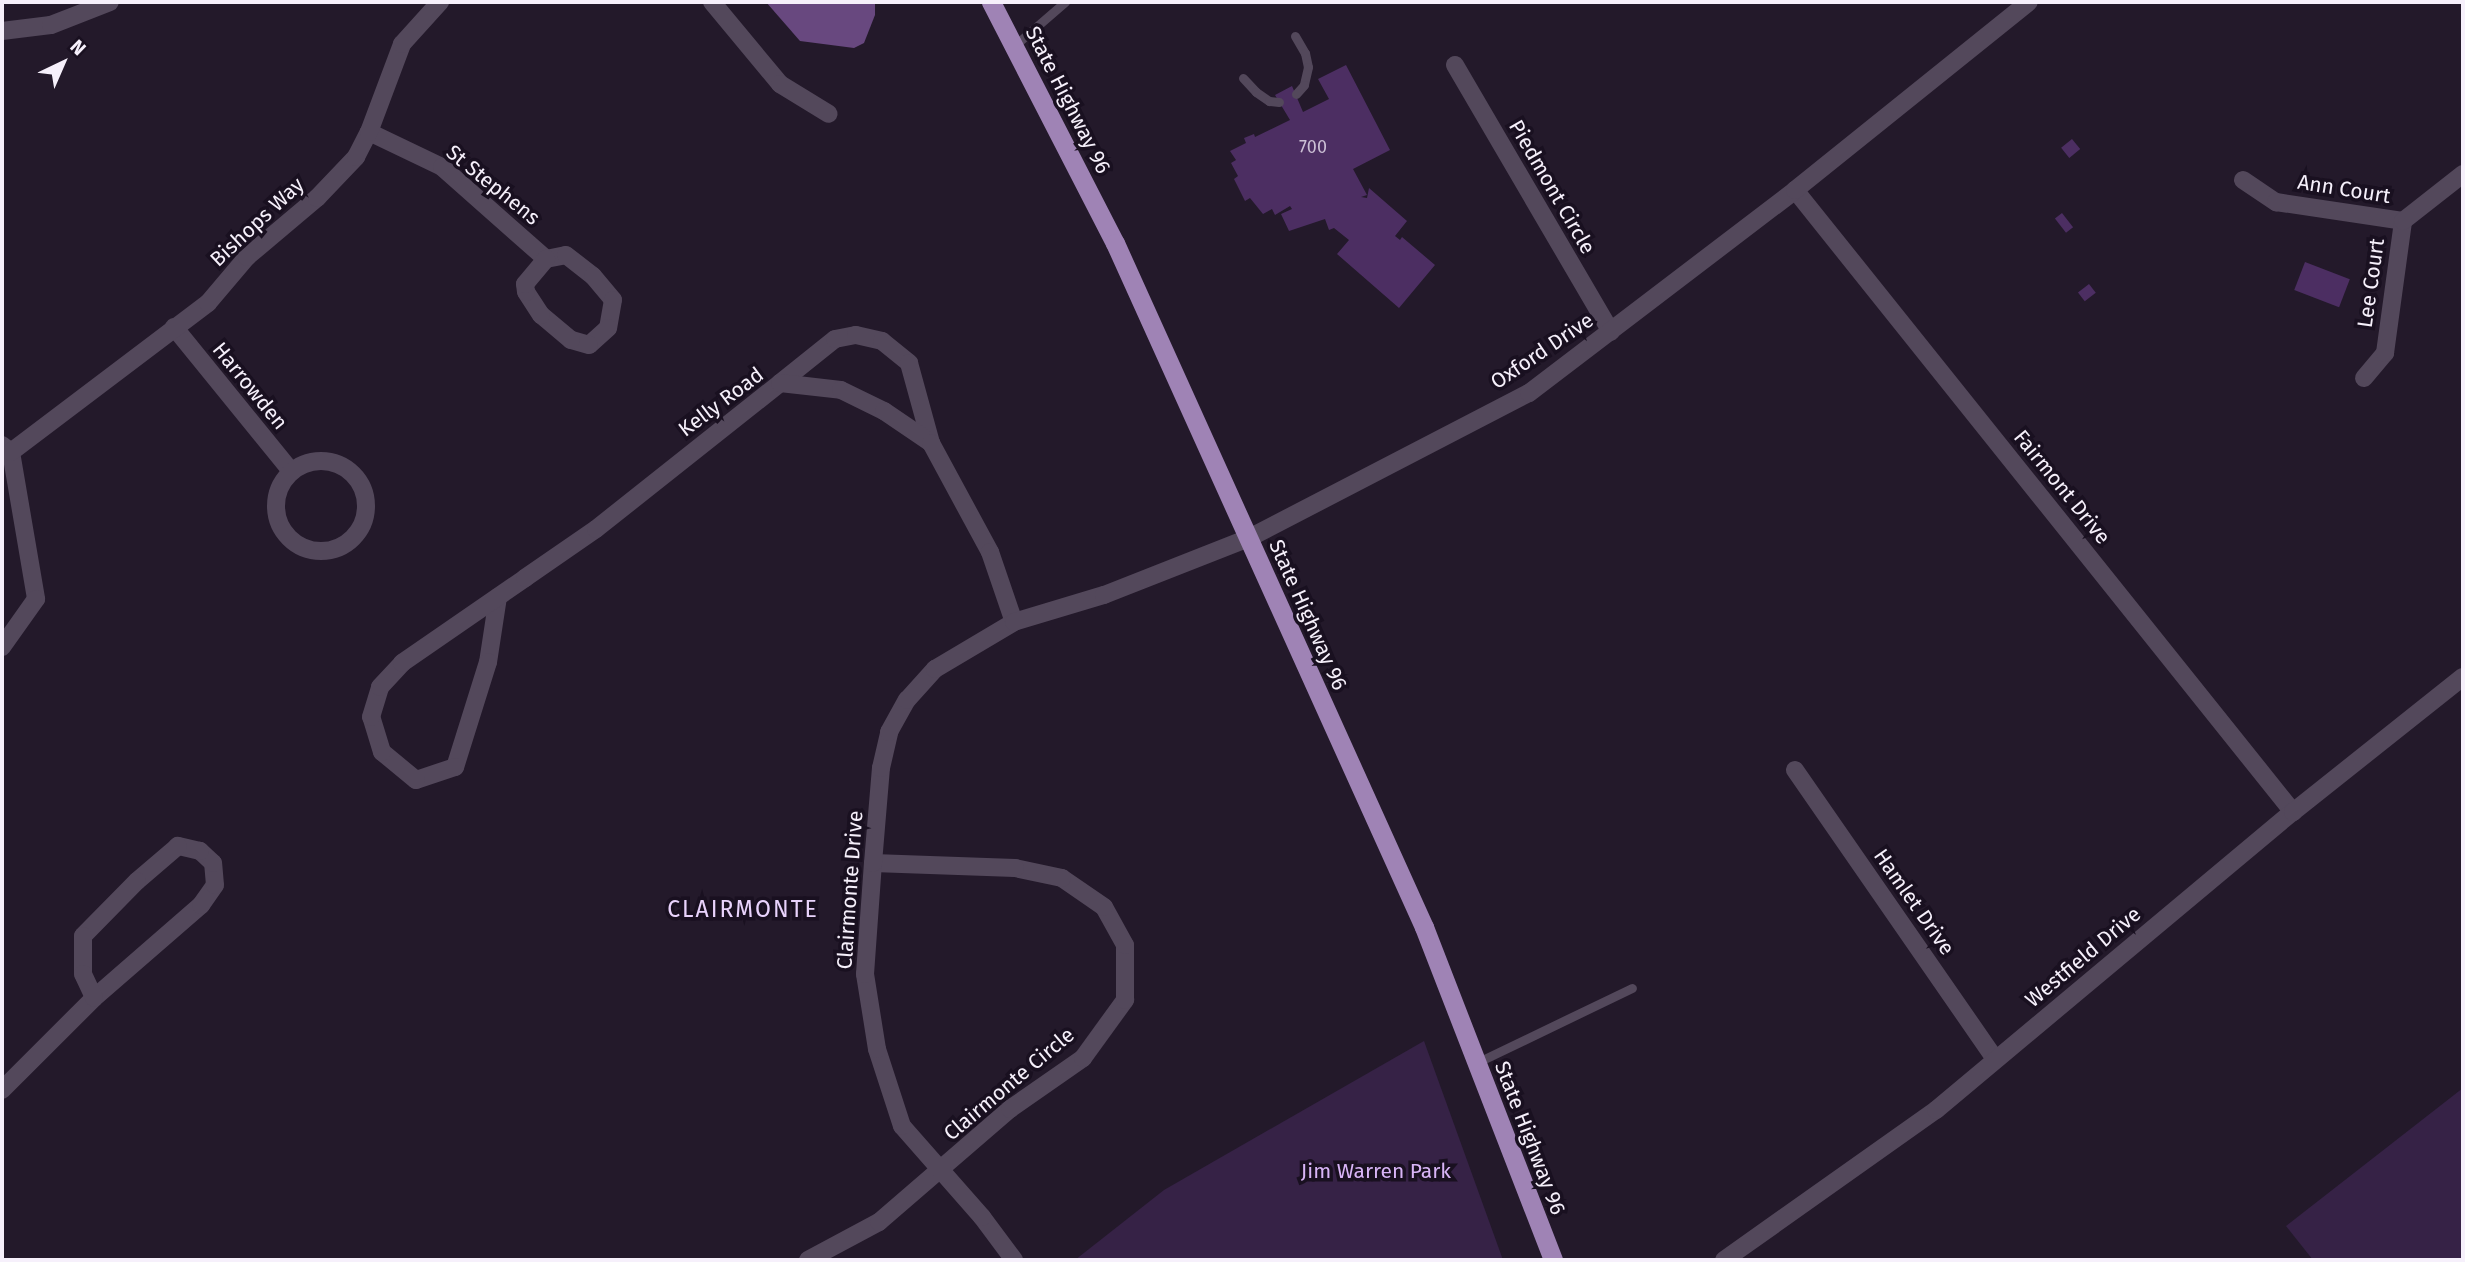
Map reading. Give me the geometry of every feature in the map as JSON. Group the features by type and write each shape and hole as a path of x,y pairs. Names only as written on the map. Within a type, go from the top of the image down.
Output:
{"main road":[{"name":"State Highway 96","path":"992,2 1115,243 1424,927 1553,1260"}],"street":[{"path":"2,31 51,25 110,2"},
{"name":"Bishops Way","path":"6,449 208,303 247,257 317,198 356,157 369,132 402,44 440,2"},
{"path":"712,2 780,84 829,114"},
{"name":"Oxford Drive","path":"1014,622 1104,595 1249,538 1528,393 1795,190 2029,2"},
{"name":"Piedmont Circle","path":"1455,65 1611,332"},
{"name":"St Stephens","path":"369,132 442,167 546,259"},
{"name":"Lee Court","path":"2364,378 2385,353 2403,221 2463,174"},
{"name":"Ann Court","path":"2243,180 2276,202 2403,221"},
{"name":"Fairmont Drive","path":"1795,190 2293,812"},
{"path":"566,255 593,276 613,300 608,328 589,345 571,340 541,315 526,292 525,284 546,259 566,255"},
{"name":"Harrowden","path":"174,327 291,471"},
{"path":"780,383 835,339 856,335 882,341 909,363 931,443"},
{"name":"Kelly Road","path":"498,597 488,662 454,767 416,780 382,752 371,717 380,687 402,663 596,529 780,383 841,390 884,411 931,443 990,552 1014,622"},
{"path":"2,647 36,599 6,449"},
{"path":"328,461 349,470 360,481 366,496 366,511 362,527 352,539 326,551 298,545 287,536 279,524 276,502 282,482 291,471 305,463 328,461"},
{"name":"Clairmonte Drive","path":"1014,622 935,669 907,700 888,732 881,768 865,974 877,1049 902,1126 1014,1260"},
{"name":"Westfield Drive","path":"1724,1260 1936,1110 2293,812 2463,677"},
{"name":"Hamlet Drive","path":"1795,770 1995,1059"},
{"path":"2,1090 94,998 201,905 215,885 213,863 200,851 178,846 137,881 83,936 83,974 94,998"},
{"name":"Clairmonte Circle","path":"808,1260 879,1222 1010,1109 1083,1058 1125,1000 1125,945 1104,907 1062,878 1015,868 873,863"}],"lane":[{"path":"1015,45 1065,2"},
{"path":"1295,36 1305,52 1308,67 1304,85 1296,93"},
{"path":"1244,78 1256,92 1269,101 1279,102"},
{"path":"1476,1063 1632,988"}],"green space":[{"name":"Jim Warren Park","path":"1424,1041 1503,1260 1075,1260 1164,1190"},
{"path":"2463,1088 2463,1260 2313,1260 2286,1226"}],"shaded area":[{"path":"766,2 875,2 875,15 864,43 854,48 800,41"}],"building":[{"path":"1346,65 1390,150 1353,169 1367,195 1361,197 1367,198 1369,188 1407,221 1395,236 1400,240 1402,237 1435,265 1399,308 1337,254 1349,240 1334,228 1329,230 1325,219 1289,231 1281,214 1292,209 1290,206 1275,215 1272,209 1263,214 1250,198 1245,201 1234,179 1238,176 1231,163 1236,160 1230,151 1246,143 1244,138 1254,134 1255,137 1290,120 1275,95 1292,86 1303,112 1329,99 1318,79"},
{"path":"2072,139 2080,149 2069,158 2061,148"},
{"path":"2062,213 2073,227 2066,233 2055,219"},
{"path":"2305,262 2350,279 2339,307 2294,290"},
{"path":"2089,284 2096,293 2085,301 2078,293"}],"district":[{"name":"CLAIRMONTE","path":"743,909"}]}
